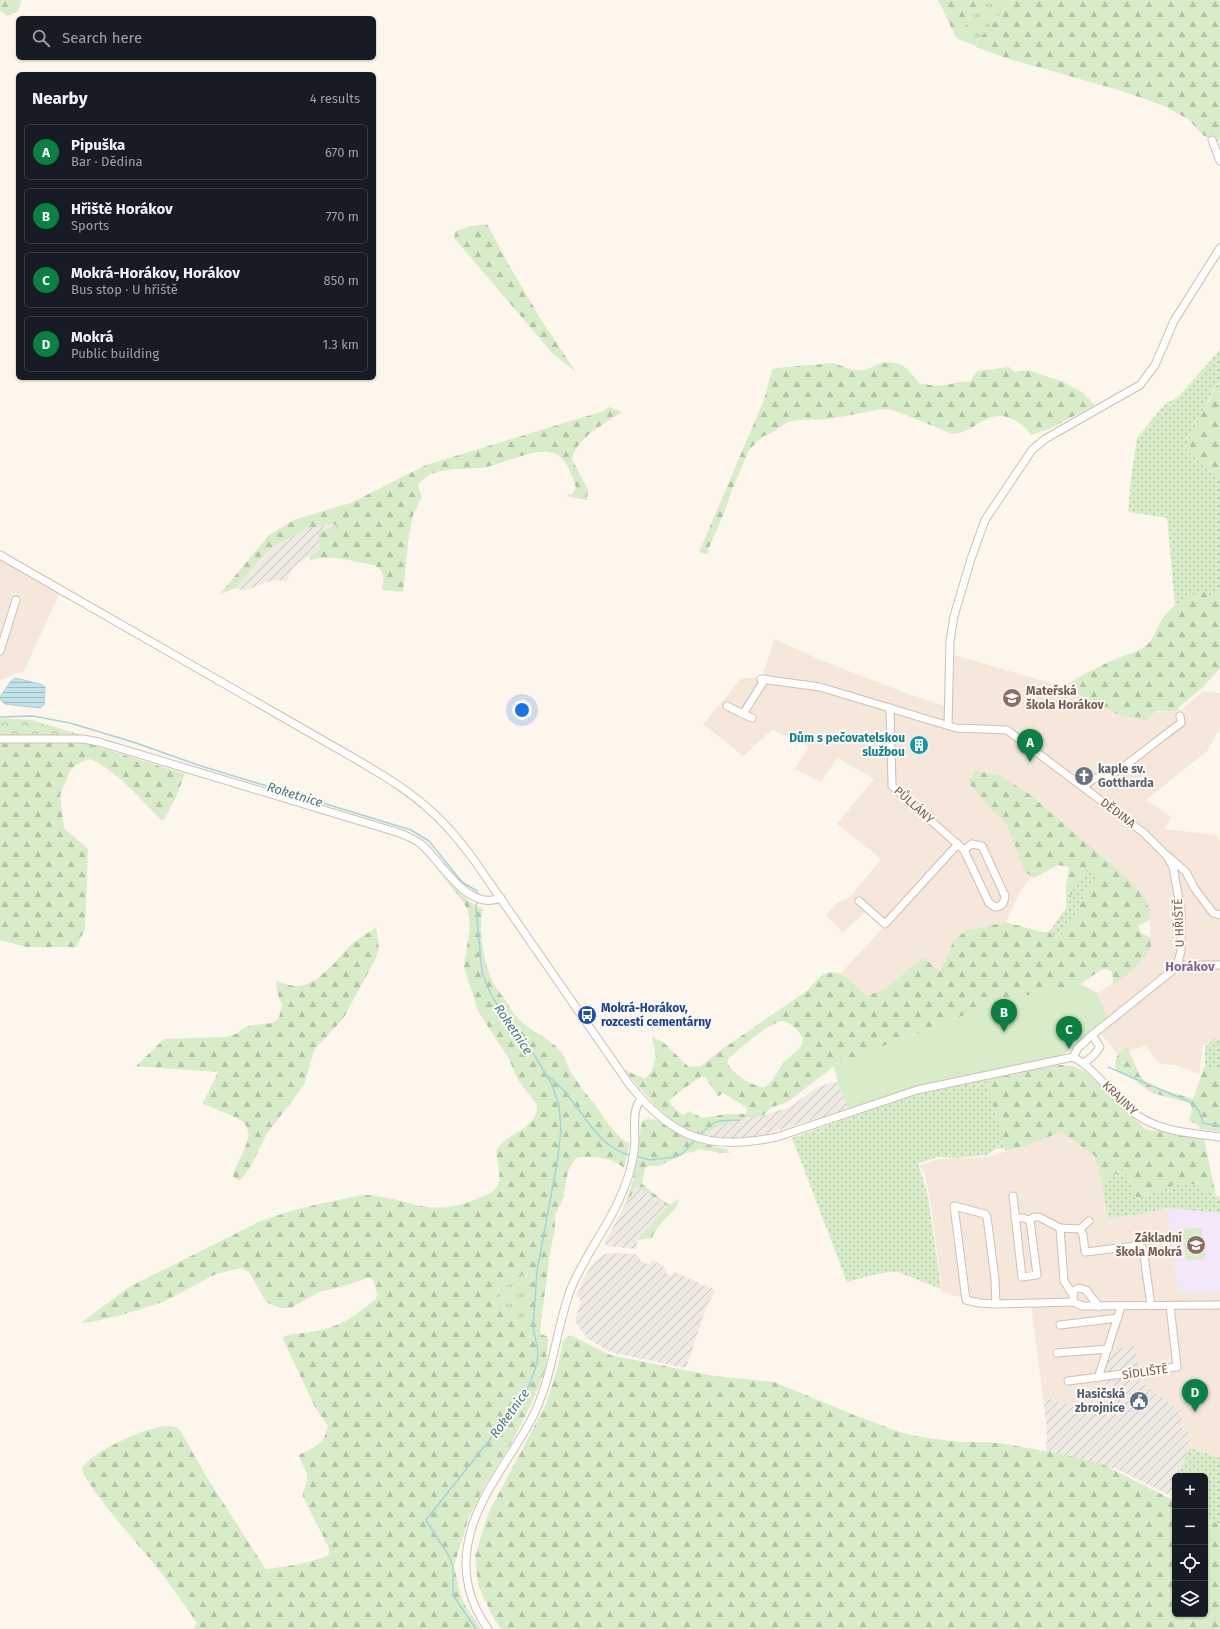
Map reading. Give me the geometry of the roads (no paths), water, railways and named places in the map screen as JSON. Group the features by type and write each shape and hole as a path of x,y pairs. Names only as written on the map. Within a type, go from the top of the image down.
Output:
{"street":[{"path":"1212,140 1220,161"},
{"path":"743,714 763,679 820,687 948,725 950,641 954,616 971,559 985,520 1032,450 1045,439 1140,385 1155,365 1174,321 1220,248"},
{"path":"0,555 352,757 397,785 431,810 474,860 619,1070 641,1099 666,1121 698,1138 718,1142 735,1143 777,1137 917,1090 1073,1057"},
{"path":"0,651 16,600"},
{"path":"727,706 752,718"},
{"name":"PŮLLÁNY","path":"890,708 892,786 964,850 989,903 992,906 999,907 1004,902 1005,896 982,846 972,844 964,850"},
{"path":"1084,787 1091,779 1118,771 1181,723 1180,716"},
{"name":"DĚDINA","path":"948,725 956,728 1007,730 1144,833 1167,856 1173,867"},
{"path":"0,739 83,739 99,742 393,831 422,845 455,883 465,892 482,899 494,901 501,898"},
{"path":"859,901 885,924 958,844"},
{"path":"1167,856 1186,872 1195,889 1214,913 1220,915"},
{"name":"U HŘIŠTĚ","path":"1073,1057 1078,1048 1092,1035 1178,965 1181,951 1181,911 1173,867"},
{"path":"1178,965 1220,965"},
{"path":"1084,1063 1094,1055 1100,1047 1092,1035"},
{"name":"KRAJINY","path":"1073,1057 1084,1063 1136,1115 1149,1123 1166,1129 1220,1137"},
{"path":"488,1629 473,1602 466,1577 466,1558 472,1528 485,1498 526,1429 539,1403 548,1379 571,1289 583,1263 619,1200 633,1161 636,1109 641,1099"},
{"path":"1013,1196 1022,1277 1037,1275 1030,1220"},
{"path":"996,1304 995,1279 987,1217 984,1214 954,1206 966,1300 979,1304 996,1304 1042,1303 1073,1298"},
{"path":"1015,1218 1030,1220 1034,1217 1039,1217 1060,1228 1080,1229 1089,1221"},
{"path":"1060,1228 1064,1281 1073,1298 1080,1306 1121,1307 1220,1305"},
{"path":"1080,1229 1083,1235 1085,1252 1136,1246 1143,1248 1151,1306"},
{"path":"1073,1298 1076,1289 1084,1288 1099,1307"},
{"name":"SÍDLIŠTĚ","path":"1068,1381 1177,1368 1170,1306"},
{"path":"1098,1378 1121,1307"},
{"path":"1060,1326 1118,1318"},
{"path":"1057,1353 1108,1349"}],"water":[{"path":"15,678 40,684 45,687 44,705 40,708 5,704 0,697 11,681"}],"waterway":[{"name":"Roketnice","path":"0,717 33,716 70,723 133,742 201,766 411,830 429,841 462,882 477,891 478,895"},
{"name":"Roketnice","path":"476,1629 453,1595 453,1567 449,1556 426,1520 525,1395 537,1364 538,1351 533,1327 537,1271 557,1164 561,1129 559,1105 552,1085 535,1056 491,995 482,972 476,908 477,901"},
{"path":"1108,1067 1190,1102 1199,1111 1203,1123 1220,1126"},
{"path":"548,1076 564,1090 602,1139 620,1152 630,1155"},
{"path":"700,1135 709,1126 717,1122 739,1120"},
{"path":"636,1156 650,1160 675,1157 682,1154 696,1139"}],"place":[{"name":"Mateřská škola Horákov","path":"1012,698"},
{"name":"Dům s pečovatelskou službou","path":"919,745"},
{"name":"Pipuška","path":"1030,762"},
{"name":"kaple sv. Gottharda","path":"1084,776"},
{"name":"Mokrá-Horákov, rozcestí cementárny","path":"587,1015"},
{"name":"Hřiště Horákov","path":"1004,1032"},
{"name":"Mokrá-Horákov, Horákov","path":"1069,1049"},
{"name":"Základní škola Mokrá","path":"1196,1245"},
{"name":"Hasičská zbrojnice","path":"1139,1401"},
{"name":"Mokrá","path":"1195,1412"}],"district":[{"name":"Horákov","path":"1190,966"}]}
